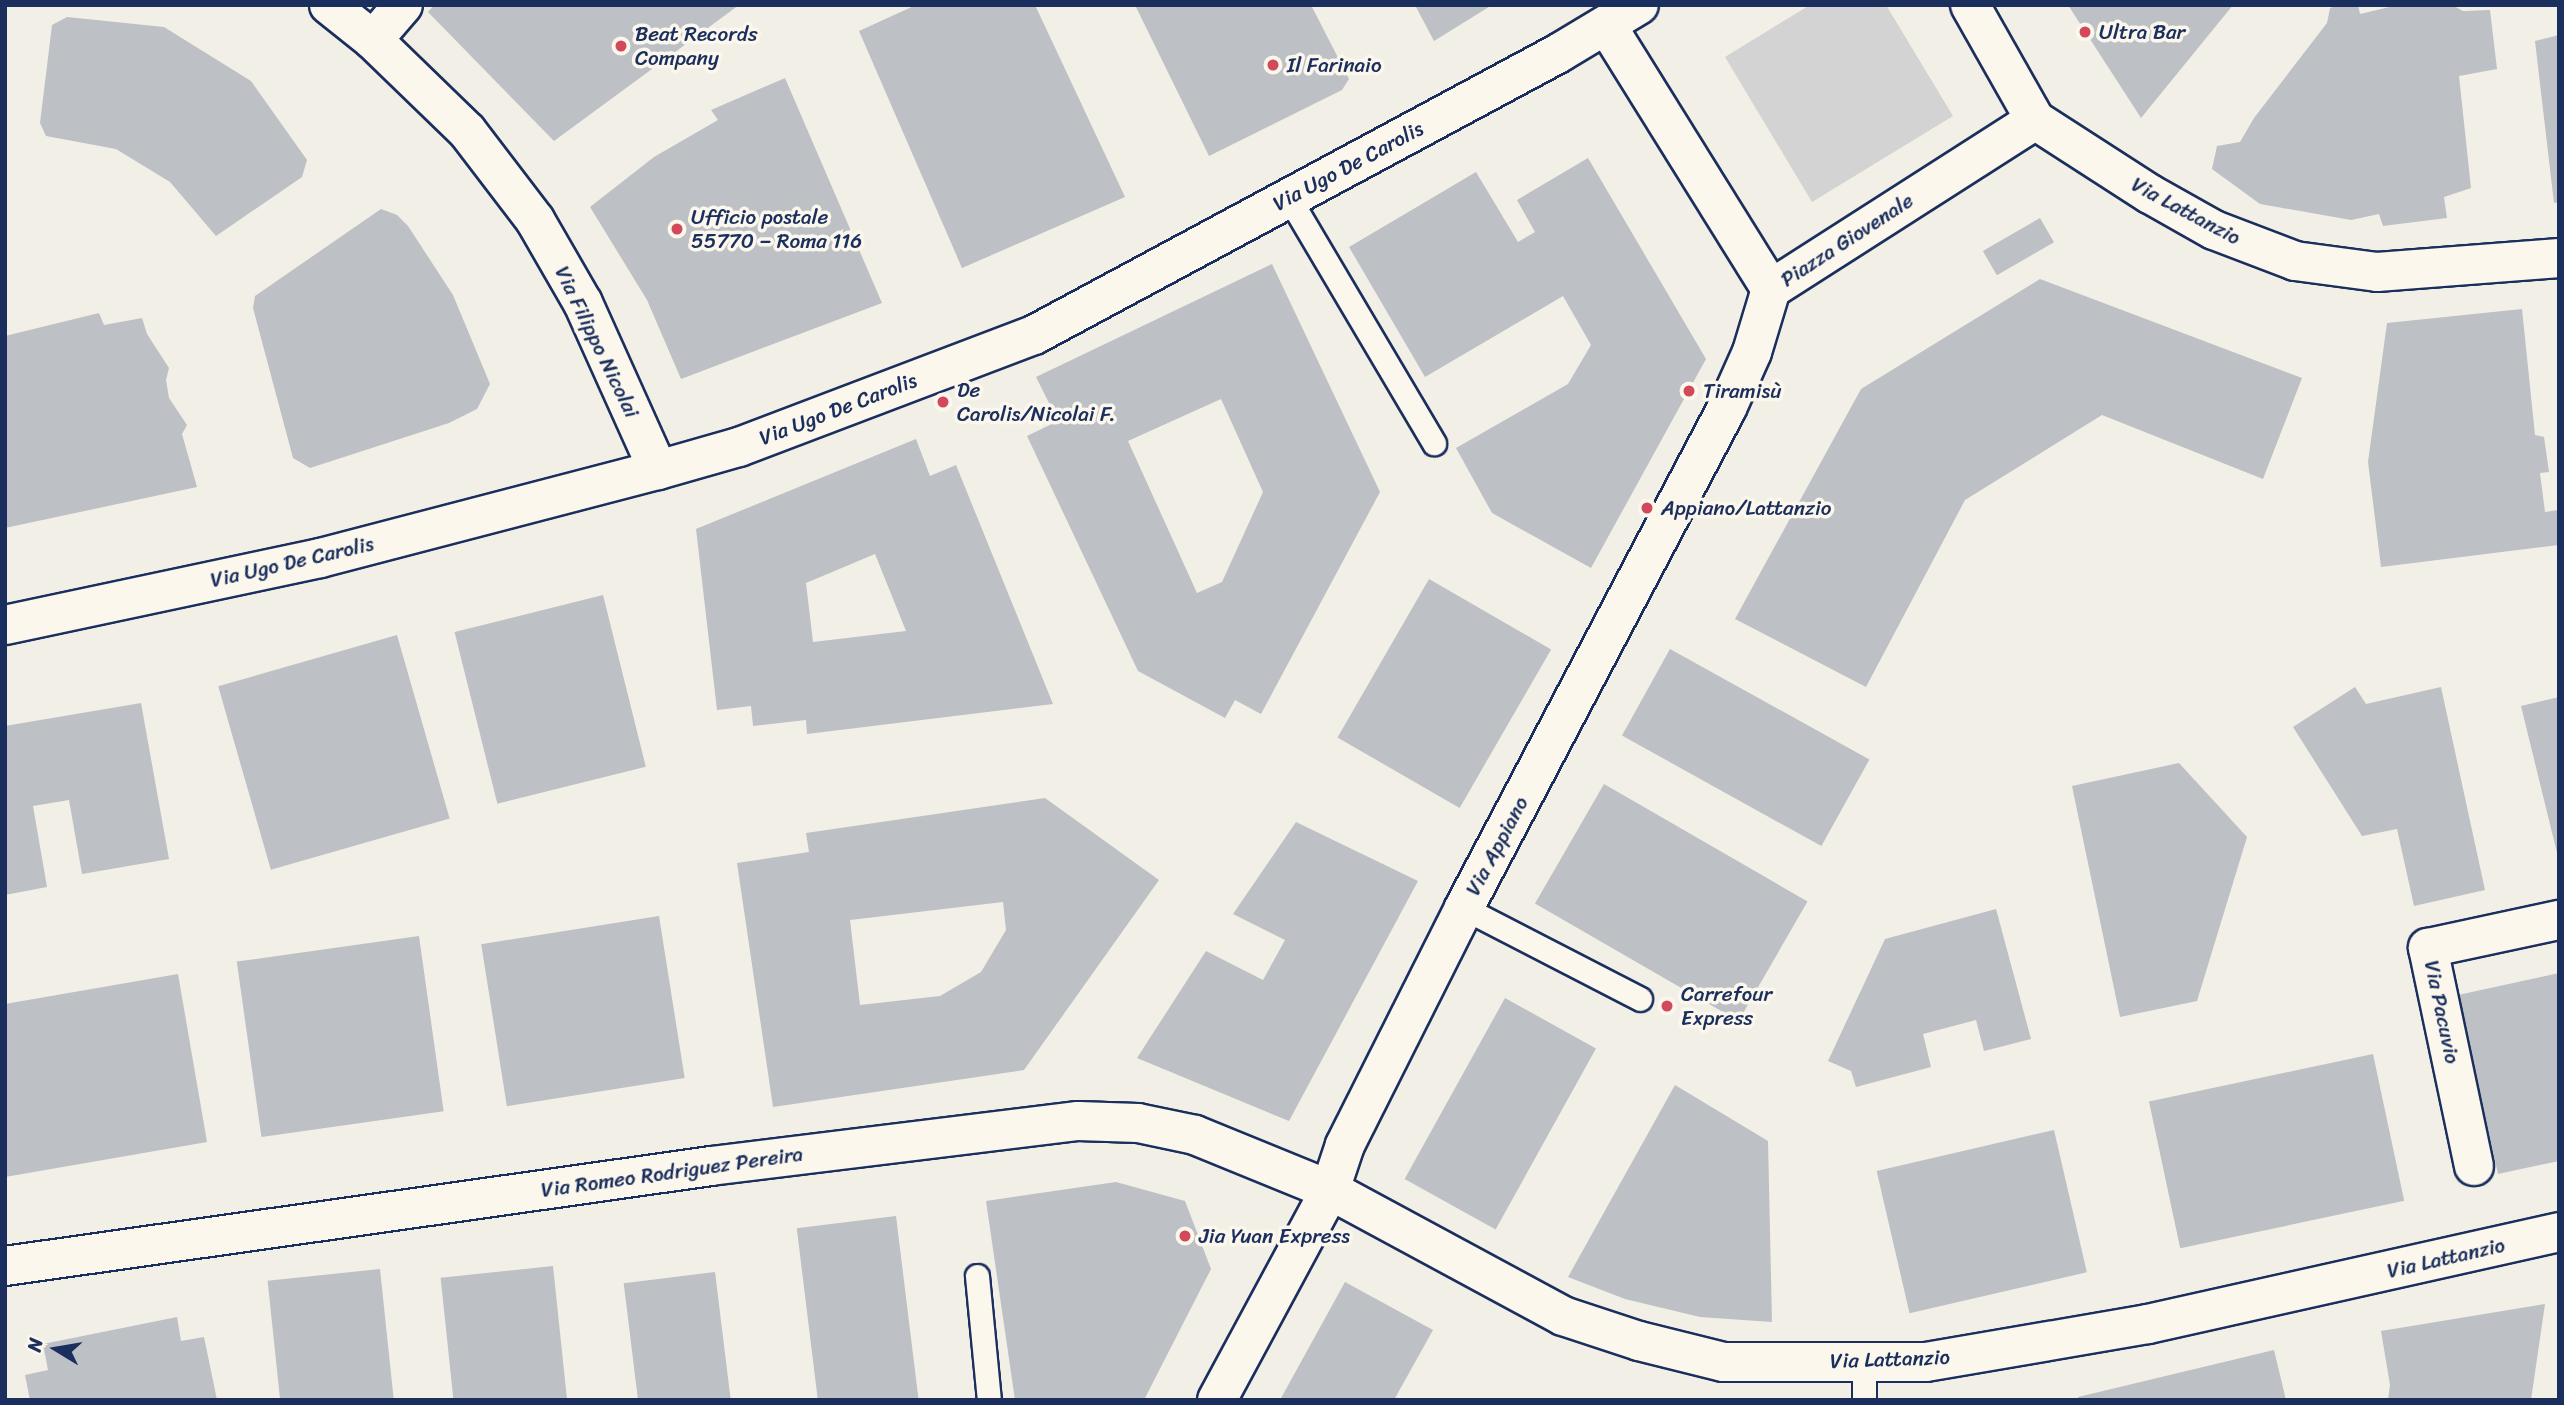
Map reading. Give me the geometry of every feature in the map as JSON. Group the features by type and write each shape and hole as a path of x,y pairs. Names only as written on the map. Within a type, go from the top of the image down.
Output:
{"street":[{"name":"Via Filippo Nicolai","path":"329,5 373,40 467,131 535,220 583,303 658,470"},
{"path":"373,40 403,5"},
{"path":"1607,26 1639,5"},
{"path":"1970,5 2035,120"},
{"name":"Via Ugo De Carolis","path":"5,625 320,558 739,447 1034,335 1607,26"},
{"name":"Piazza Giovenale","path":"1607,26 1771,289 2035,120"},
{"name":"Via Lattanzio","path":"2035,120 2180,213 2214,230 2295,261 2377,272 2559,258"},
{"name":"Via Appiano","path":"1217,1400 1330,1191 1345,1145 1464,908 1727,408 1756,341 1771,289"},
{"name":"Via Pacuvio","path":"2474,1166 2428,948 2559,920"},
{"name":"Via Romeo Rodriguez Pereira","path":"5,1266 710,1166 1078,1121 1138,1123 1195,1135 1330,1191"},
{"name":"Via Lattanzio","path":"1330,1191 1563,1316 1639,1341 1723,1362 1926,1363 2148,1324 2559,1232"}],"lane":[{"path":"1289,198 1434,443"},
{"path":"1464,908 1640,999"},
{"path":"977,1276 989,1400"},
{"path":"1864,1362 1864,1400"}],"shaded area":[{"path":"1810,5 1886,5 1953,116 1812,202 1725,57"}],"building":[{"path":"434,5 739,5 554,141 428,12"},
{"path":"916,5 1035,5 1125,197 962,268 859,31"},
{"path":"1135,5 1311,5 1349,79 1342,90 1209,156"},
{"path":"1415,5 1492,5 1434,41"},
{"path":"2068,5 2233,5 2141,118"},
{"path":"2358,5 2360,14 2398,5 2452,5 2463,11 2490,10 2497,69 2459,76 2471,188 2444,197 2447,218 2383,226 2379,214 2351,220 2260,204 2212,169 2217,146 2240,142 2254,118 2327,23 2330,8"},
{"path":"67,17 164,27 251,81 307,160 302,177 216,236 170,182 116,149 46,136 40,123 52,25"},
{"path":"2559,35 2559,202 2554,203 2535,41"},
{"path":"785,78 882,303 681,379 647,300 590,207 654,157 718,120 711,110"},
{"path":"1588,158 1706,359 1591,568 1492,513 1456,448 1568,384 1591,345 1563,296 1425,377 1349,247 1476,172 1518,242 1535,232 1517,200"},
{"path":"381,209 397,215 408,226 453,295 490,384 477,409 449,423 310,468 293,458 253,308 255,296"},
{"path":"2040,218 2054,242 1997,275 1983,251"},
{"path":"1272,264 1380,492 1261,714 1235,700 1225,718 1138,671 1027,436 1058,421 1036,377","holes":["1221,399 1263,492 1222,582 1197,593 1128,441"]},
{"path":"2040,279 2302,378 2263,479 2102,415 1965,500 1866,687 1735,619 1861,389"},
{"path":"2522,309 2535,435 2544,437 2549,472 2540,473 2545,512 2558,510 2559,545 2381,567 2368,462 2387,323"},
{"path":"99,313 104,325 142,318 147,334 169,368 166,380 169,398 187,425 182,434 197,487 5,528 5,336"},
{"path":"916,439 930,476 956,465 1053,704 807,734 806,720 753,726 751,706 717,710 696,529","holes":["875,554 906,631 813,642 806,583"]},
{"path":"1429,579 1551,650 1460,808 1338,737"},
{"path":"603,595 646,767 497,804 455,632"},
{"path":"397,635 450,819 271,870 218,686"},
{"path":"1670,649 1869,760 1821,846 1622,736"},
{"path":"2355,687 2366,704 2441,687 2485,890 2414,906 2397,829 2362,836 2293,727"},
{"path":"2559,697 2559,857 2558,857 2521,706"},
{"path":"141,703 169,859 82,874 69,800 33,806 47,887 5,895 5,726"},
{"path":"2179,763 2247,837 2197,1001 2120,1017 2072,786"},
{"path":"1604,784 1808,902 1739,1021 1535,904"},
{"path":"1045,798 1159,880 1024,1070 773,1107 737,863 809,852 806,833","holes":["1003,902 1006,930 981,972 940,996 860,1005 850,920"]},
{"path":"1296,822 1418,881 1289,1121 1137,1058 1206,951 1263,980 1285,940 1233,914"},
{"path":"1996,909 2031,1039 1984,1051 1976,1020 1923,1034 1931,1067 1856,1087 1851,1071 1828,1061 1885,939"},
{"path":"659,916 685,1078 507,1106 481,944"},
{"path":"419,936 444,1111 261,1137 237,962"},
{"path":"2559,973 2559,1161 2498,1174 2458,995"},
{"path":"178,974 207,1142 5,1177 5,1004"},
{"path":"1505,998 1596,1048 1496,1229 1405,1179"},
{"path":"2373,1054 2404,1201 2180,1248 2149,1102"},
{"path":"1675,1085 1768,1141 1772,1322 1700,1317 1625,1299 1568,1277"},
{"path":"2054,1130 2087,1272 1910,1313 1877,1171"},
{"path":"1116,1182 1185,1201 1211,1269 1144,1400 1015,1400 986,1201"},
{"path":"896,1216 919,1400 818,1400 797,1228"},
{"path":"553,1266 567,1400 453,1400 441,1278"},
{"path":"380,1269 394,1400 280,1400 268,1281"},
{"path":"715,1272 731,1400 638,1400 624,1283"},
{"path":"1345,1282 1433,1330 1394,1400 1280,1400"},
{"path":"2545,1304 2531,1400 2388,1400 2390,1385 2381,1331"},
{"path":"177,1317 181,1341 204,1337 217,1400 30,1400 25,1375 48,1370 43,1344"},
{"path":"2274,1350 2286,1400 2079,1400 2078,1397"}],"place":[{"name":"Ultra Bar","path":"2085,32"},
{"name":"Beat Records Company","path":"621,46"},
{"name":"Il Farinaio","path":"1273,65"},
{"name":"Ufficio postale 55770 – Roma 116","path":"677,229"},
{"name":"Tiramisù","path":"1689,391"},
{"name":"De Carolis/Nicolai F.","path":"943,402"},
{"name":"Appiano/Lattanzio","path":"1647,508"},
{"name":"Carrefour Express","path":"1667,1006"},
{"name":"Jia Yuan Express","path":"1185,1236"}]}
